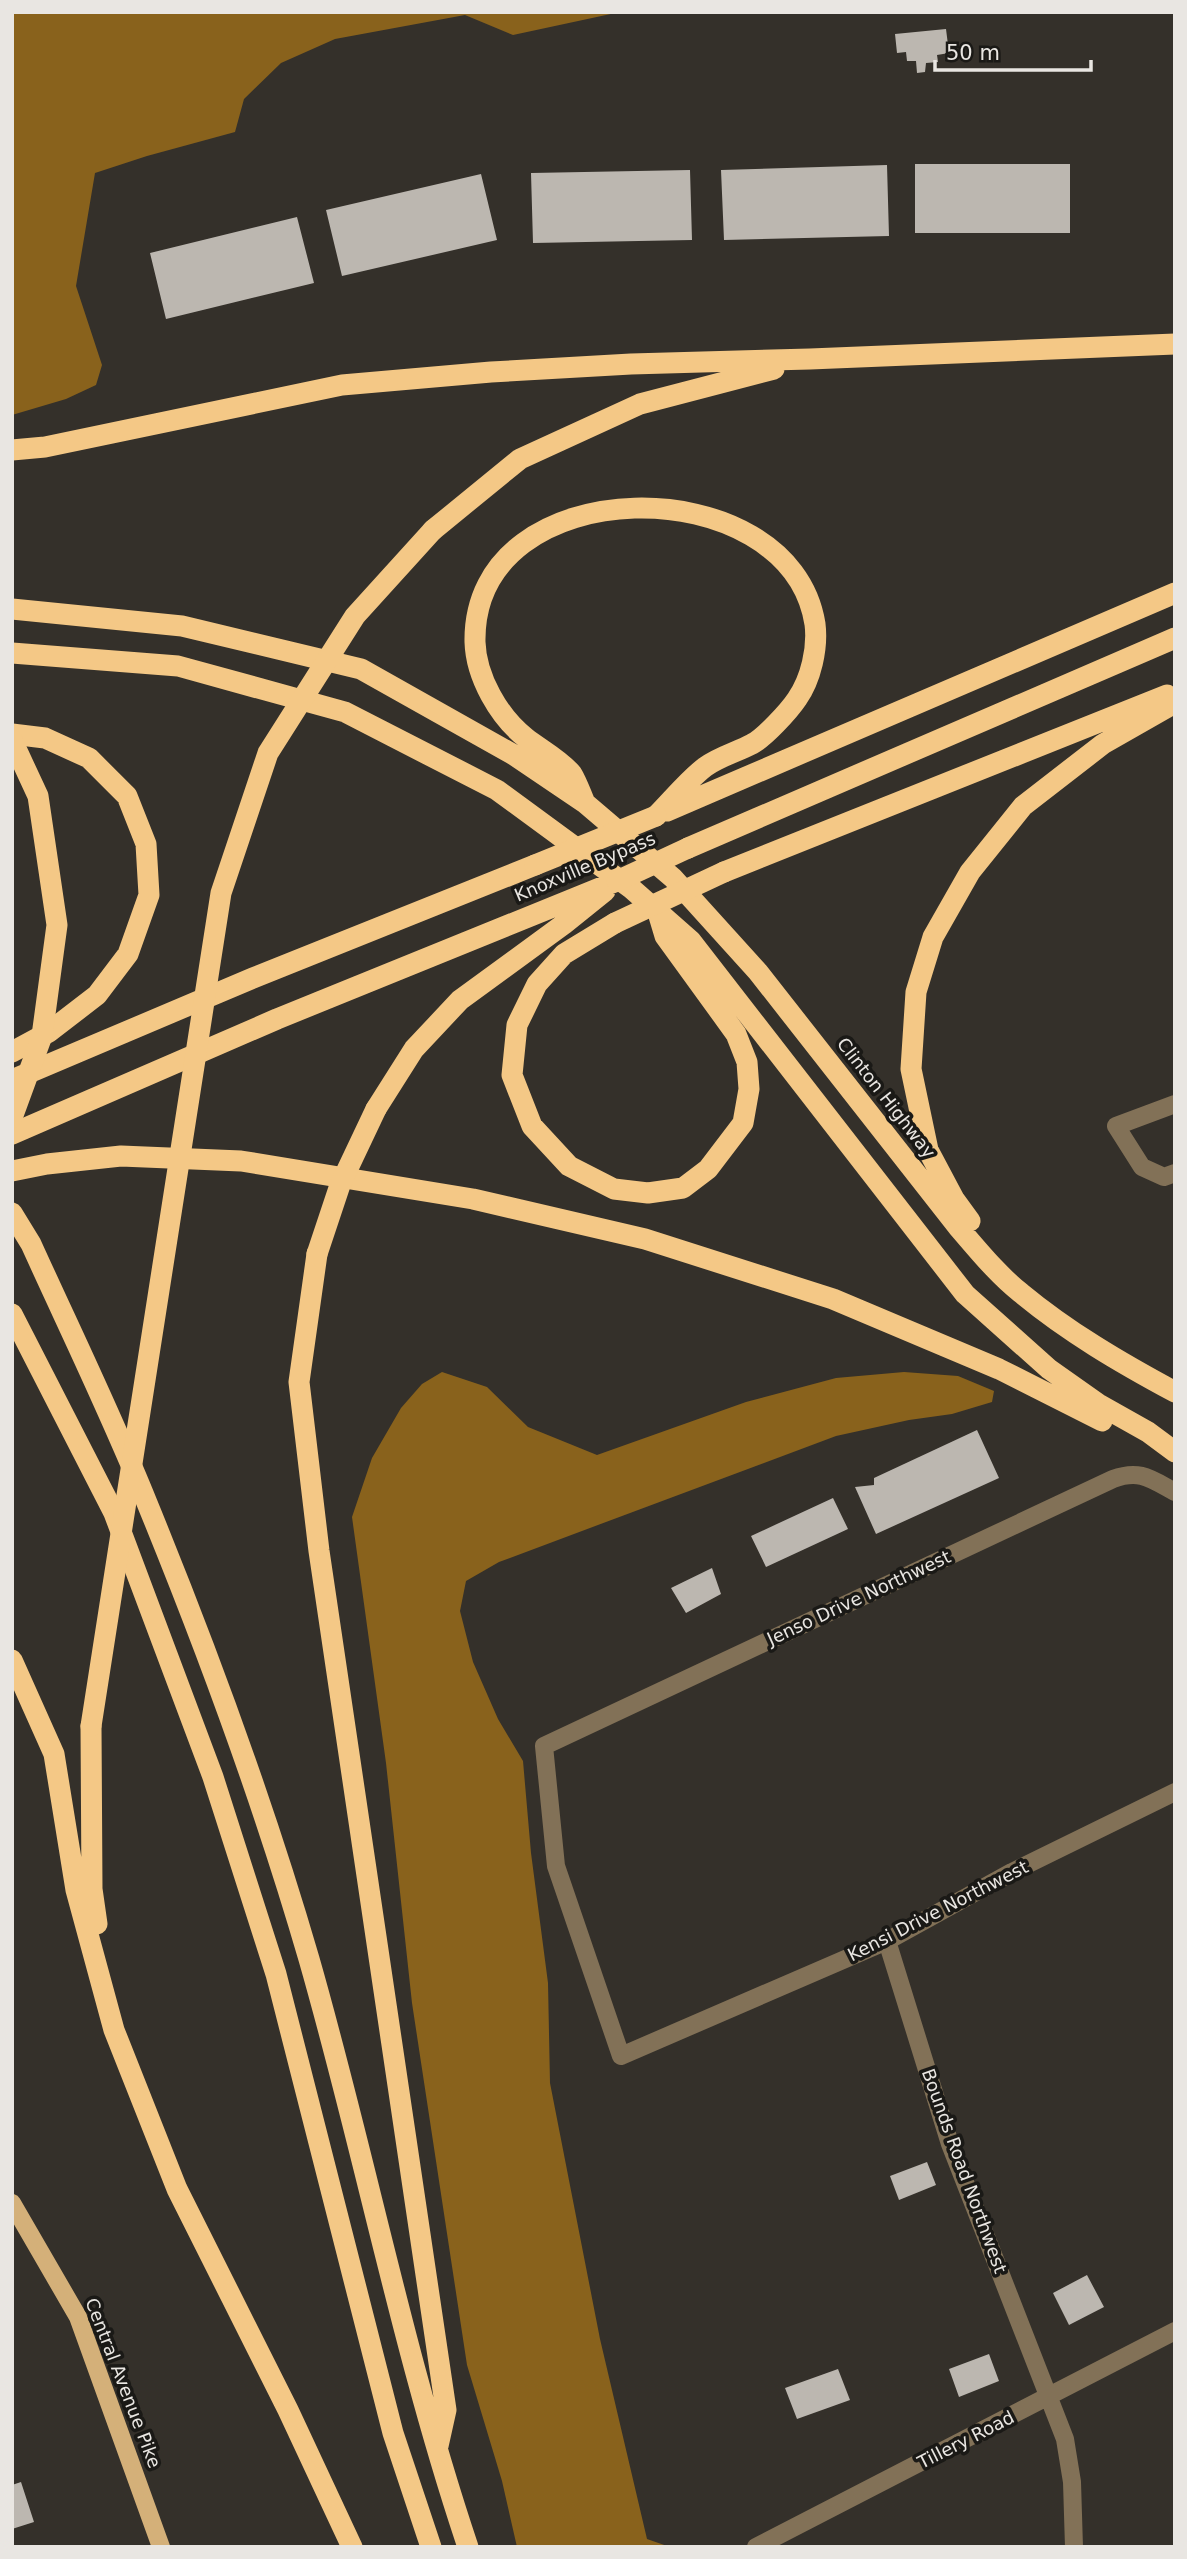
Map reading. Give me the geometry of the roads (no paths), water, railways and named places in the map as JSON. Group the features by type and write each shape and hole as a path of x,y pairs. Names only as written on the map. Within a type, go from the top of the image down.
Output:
{"highway":[{"path":"12,450 45,447 342,385 618,364 1175,344"},
{"path":"114,2030 92,1889 91,1726 222,893 268,753 355,616 433,530 520,459 640,404 810,359"},
{"path":"584,803 571,774 522,735 498,707 480,671 475,642 479,611 488,585 503,562 523,541 548,527 586,513 658,508 695,514 732,527 763,544 784,562 812,605 817,637 810,671 797,699 756,742 706,766 656,816"},
{"name":"Knoxville Bypass","path":"12,1080 253,978 656,816 1175,593"},
{"name":"Clinton Highway","path":"12,609 182,626 361,669 514,755 584,803 673,878 758,972 958,1227 1020,1293 1089,1343 1175,1392"},
{"name":"Knoxville Bypass","path":"15,1128 277,1019 582,901 617,881 688,848 1175,638"},
{"path":"12,653 178,666 345,712 497,790 611,873 691,941 965,1294 1049,1369 1175,1452"},
{"path":"657,910 665,936 736,1034 747,1062 749,1089 743,1123 708,1169 683,1188 648,1193 614,1189 569,1166 532,1126 512,1075 517,1025 537,984 564,954 615,923 724,872 1175,692"},
{"path":"992,1266 984,1240 954,1199 928,1150 911,1069 916,992 933,937 970,872 1023,806 1103,744 1175,704"},
{"path":"12,734 45,738 89,758 127,796 146,844 149,895 128,954 97,995 49,1032 12,1052"},
{"path":"12,740 38,796 57,925 41,1036 15,1128"},
{"path":"437,2451 446,2410 319,1551 299,1382 317,1254 340,1185 376,1109 414,1049 460,1000 582,901"},
{"path":"12,1171 47,1164 121,1156 241,1161 473,1199 645,1239 833,1299 999,1369 1148,1446 1175,1452"},
{"path":"12,1213 31,1244 146,1501 246,1758 309,1959 409,2350 437,2451 468,2547"},
{"path":"12,1314 114,1513 213,1777 276,1974 393,2433 431,2547"},
{"path":"12,1660 54,1754 76,1890 114,2030 177,2189 288,2410 352,2547"}],"main road":[{"name":"Central Avenue Pike","path":"12,2203 79,2316 156,2545"}],"street":[{"path":"1175,1104 1116,1126 1142,1167 1164,1177 1175,1173"},
{"name":"Jenso Drive Northwest","path":"621,2056 556,1866 544,1746 1113,1479 1136,1473 1175,1492"},
{"name":"Kensi Drive Northwest","path":"621,2056 887,1941 1013,1872 1175,1793"},
{"name":"Bounds Road Northwest","path":"887,1941 950,2144 1065,2439 1072,2483 1074,2547"},
{"name":"Tillery Road","path":"756,2547 1175,2332"}]}
